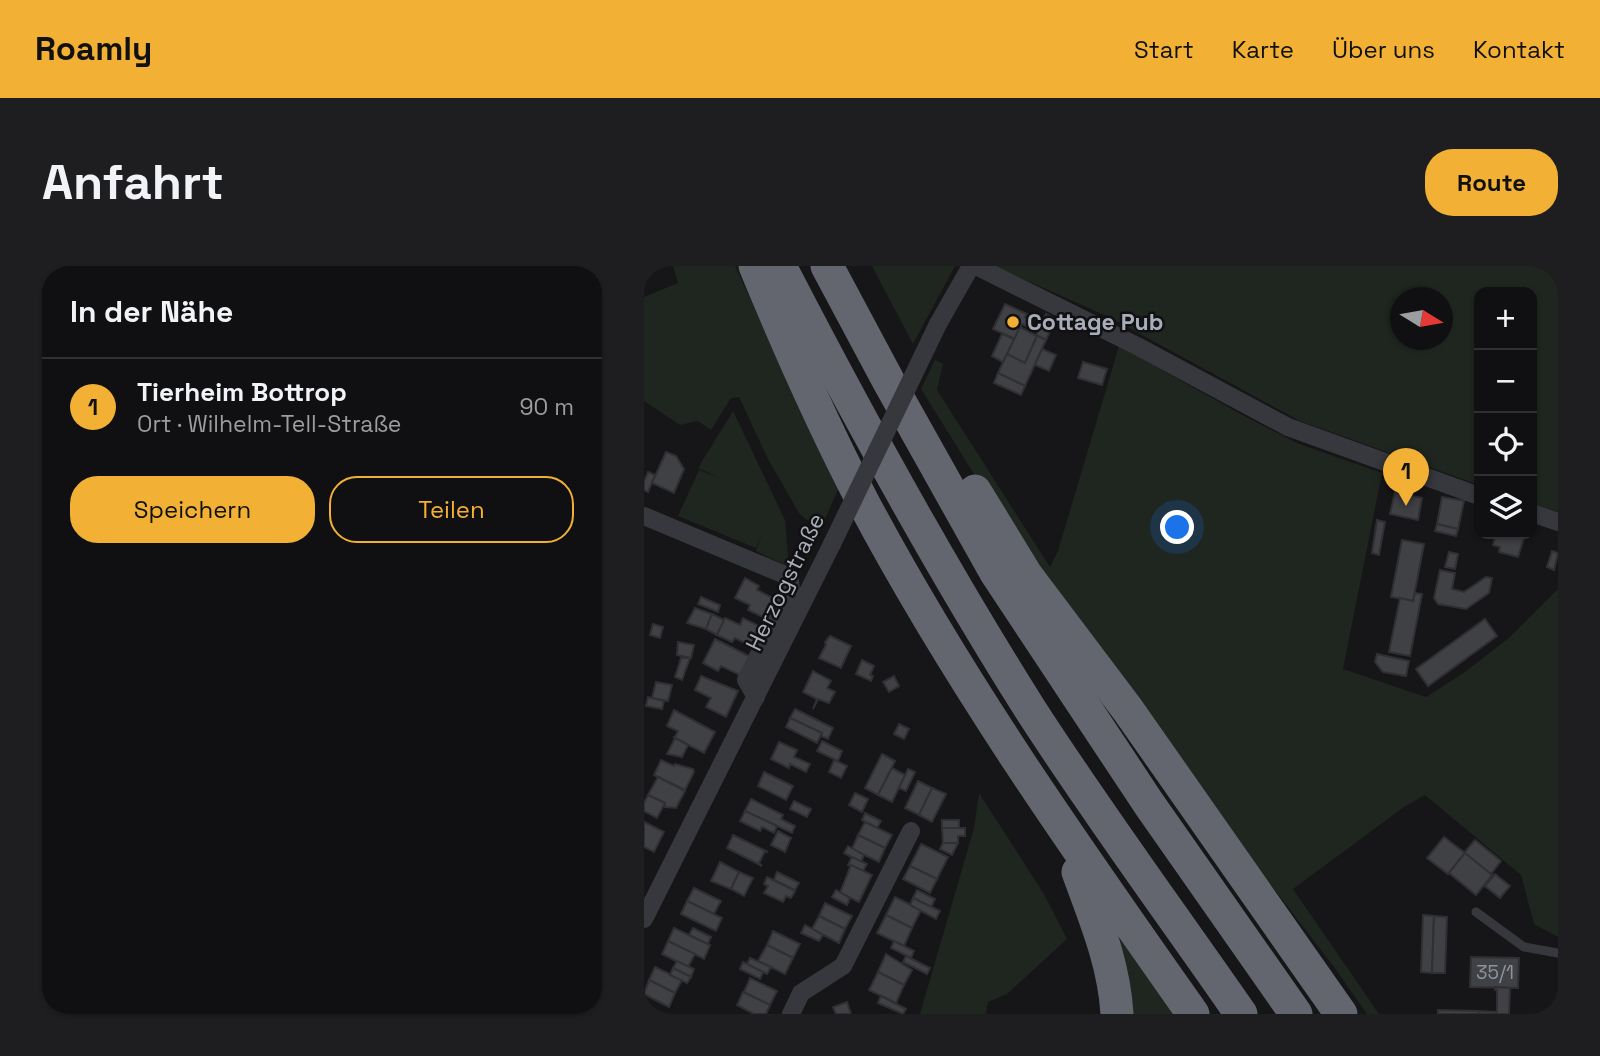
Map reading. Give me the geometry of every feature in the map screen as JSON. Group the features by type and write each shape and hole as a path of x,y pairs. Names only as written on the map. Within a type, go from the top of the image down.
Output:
{"highway":[{"path":"755,266 802,378 864,503 942,638 1061,827 1193,1014"},
{"path":"780,266 860,422 919,527 1031,710 1241,1014"},
{"path":"827,266 996,573 1149,804 1296,1014"},
{"path":"844,299 880,326 924,408 1027,576 1128,710 1343,1014"},
{"path":"1061,827 1104,939 1112,970 1117,1014"}],"street":[{"name":"Herzogstraße","path":"644,919 832,544 938,324 973,266"},
{"path":"973,266 1137,346 1288,427 1474,494"},
{"path":"1537,515 1558,522"},
{"path":"644,516 785,575 790,581 791,591 746,680 755,697"},
{"path":"791,1014 801,993 843,966 911,831"}],"lane":[{"path":"1476,912 1524,947 1558,953"}],"shaded area":[{"path":"673,266 735,266 839,487 820,531 799,513 768,459 739,397 731,398 711,430 698,421 680,425 644,401 644,297 678,283"},
{"path":"872,266 955,266 913,344"},
{"path":"994,266 1558,266 1558,512 1537,506 1537,287 1474,287 1474,483 1300,421 1109,317"},
{"path":"1119,346 1299,444 1382,473 1343,669 1426,697 1465,672 1510,637 1558,589 1558,937 1534,924 1521,875 1425,795 1404,807 1293,889 1379,1014 1367,1014 1195,786 1010,532 921,389 935,360 943,364 937,390 1050,567 1058,551"},
{"path":"733,411 785,520 789,567 756,551 762,534 756,548 678,516 699,470 722,479 698,468"},
{"path":"979,793 1044,894 1067,939 1007,994 988,1002 986,1014 920,1014 974,828"},
{"path":"1102,903 1181,1014 1127,1014"}],"building":[{"name":"Cottage Pub","path":"1005,304 1027,314 1025,317 1031,320 1028,327 1022,324 1015,339 993,329"},
{"path":"1046,314 1056,319 1046,340 1036,335"},
{"path":"1020,327 1037,336 1025,363 1007,354"},
{"path":"1002,334 1014,339 1003,362 992,356"},
{"path":"1037,336 1046,340 1025,386 998,373 1007,354 1025,363"},
{"path":"1042,349 1056,355 1049,371 1035,365"},
{"path":"1083,362 1107,369 1102,385 1078,378"},
{"path":"998,373 1025,386 1021,395 994,383"},
{"path":"666,452 676,456 684,469 674,493 652,483"},
{"path":"648,472 655,475 648,492 644,490 644,482"},
{"path":"1395,492 1422,498 1418,520 1390,514"},
{"path":"1442,497 1464,501 1458,529 1437,524"},
{"path":"1377,520 1385,522 1379,555 1372,553"},
{"path":"1437,524 1458,529 1456,536 1435,531"},
{"path":"1495,539 1523,539 1518,557 1499,552 1500,547 1493,545"},
{"path":"1402,540 1424,544 1413,601 1391,597"},
{"path":"1552,551 1558,553 1554,570 1547,567"},
{"path":"1449,552 1458,554 1455,569 1445,567"},
{"path":"1440,570 1455,573 1452,589 1464,592 1486,577 1492,578 1489,593 1466,609 1438,604 1434,598"},
{"path":"745,578 759,586 757,590 779,601 769,620 748,610 750,605 735,598"},
{"path":"1415,593 1422,594 1410,656 1389,652 1400,598 1413,601"},
{"path":"701,597 720,605 718,612 698,604"},
{"path":"695,608 712,614 706,629 687,623"},
{"path":"712,614 724,620 717,635 706,629"},
{"path":"725,618 740,625 743,618 765,629 755,648 735,638 732,642 717,635"},
{"path":"1485,619 1497,636 1428,686 1416,669"},
{"path":"653,624 663,627 660,638 650,635"},
{"path":"830,636 851,646 841,668 819,658"},
{"path":"715,639 751,657 742,676 721,666 718,671 703,663"},
{"path":"678,642 694,645 691,658 677,655"},
{"path":"1377,654 1409,661 1406,676 1383,672 1375,662"},
{"path":"681,658 690,658 682,680 675,677"},
{"path":"862,660 874,666 870,675 873,676 871,681 856,674"},
{"path":"813,671 831,681 827,688 835,692 829,703 818,699 813,709 817,699 803,692"},
{"path":"701,676 738,691 726,717 706,707 711,698 695,690"},
{"path":"894,676 899,686 889,692 883,682"},
{"path":"656,682 672,685 668,701 652,698"},
{"path":"648,697 664,701 662,709 646,706"},
{"path":"795,709 833,728 828,739 821,736 822,733 790,718"},
{"path":"674,710 715,732 704,753 673,737 678,731 667,726"},
{"path":"790,718 822,733 817,743 786,727"},
{"path":"899,724 909,729 904,739 894,734"},
{"path":"675,738 688,745 682,757 667,754"},
{"path":"822,741 842,751 838,761 817,751"},
{"path":"779,742 797,750 794,757 810,764 806,772 790,764 789,768 771,759"},
{"path":"882,754 895,761 878,795 865,788"},
{"path":"661,760 674,766 675,764 693,769 685,790 654,775"},
{"path":"834,760 847,766 841,778 829,772"},
{"path":"892,768 905,775 892,802 878,795"},
{"path":"908,769 915,772 906,791 899,788"},
{"path":"764,772 793,786 786,800 758,786"},
{"path":"658,777 685,791 676,808 665,807 665,803 648,795"},
{"path":"918,781 932,788 919,815 905,808"},
{"path":"932,788 946,794 932,822 919,815"},
{"path":"855,793 868,799 862,812 849,805"},
{"path":"648,795 665,803 657,818 644,811"},
{"path":"751,799 783,815 781,819 795,826 792,833 745,811"},
{"path":"794,801 811,809 807,817 790,809"},
{"path":"745,811 777,826 774,833 762,827 760,831 740,821"},
{"path":"865,813 881,821 877,828 862,820"},
{"path":"942,820 959,820 959,828 942,828"},
{"path":"644,822 664,832 654,852 644,847"},
{"path":"865,822 892,835 885,848 858,835"},
{"path":"942,828 965,828 965,836 958,836 958,843 943,843"},
{"path":"778,831 791,838 785,852 771,845"},
{"path":"733,835 768,852 765,851 759,863 762,866 727,848"},
{"path":"858,835 885,848 879,862 852,849"},
{"path":"1444,837 1465,853 1448,874 1427,858"},
{"path":"1475,840 1501,861 1491,874 1464,853"},
{"path":"943,843 958,843 952,855 940,849"},
{"path":"921,844 948,857 937,879 910,866"},
{"path":"848,846 864,855 861,862 844,853"},
{"path":"1465,853 1492,875 1476,895 1449,873"},
{"path":"852,857 867,864 863,871 848,865"},
{"path":"720,862 739,872 731,889 711,881"},
{"path":"851,865 872,875 859,902 840,893"},
{"path":"910,866 937,879 930,893 903,879"},
{"path":"739,872 753,878 744,896 731,889"},
{"path":"777,872 799,883 795,890 774,880"},
{"path":"1495,874 1510,886 1500,898 1485,886"},
{"path":"767,877 795,891 791,898 786,896 783,902 764,893 768,886 764,884"},
{"path":"694,888 721,901 714,914 687,901"},
{"path":"836,890 850,898 847,905 832,897"},
{"path":"917,890 935,899 931,907 913,898"},
{"path":"895,897 921,910 912,928 886,915"},
{"path":"913,898 940,911 936,919 910,905"},
{"path":"687,901 722,918 716,931 681,914"},
{"path":"825,903 852,916 845,929 819,916"},
{"path":"886,915 912,928 904,946 877,933"},
{"path":"1423,915 1434,916 1432,973 1421,972"},
{"path":"819,916 845,929 839,943 812,929"},
{"path":"1434,916 1447,917 1445,973 1432,973"},
{"path":"805,925 823,935 819,941 801,933"},
{"path":"674,928 710,945 704,959 668,941"},
{"path":"693,928 711,937 708,944 689,935"},
{"path":"773,931 800,944 793,958 767,945"},
{"path":"668,941 695,954 688,967 662,954"},
{"path":"894,941 914,951 911,958 891,948"},
{"path":"767,945 793,958 785,974 758,961"},
{"path":"886,954 912,970 904,985 878,972"},
{"path":"906,956 930,968 927,974 903,962"},
{"path":"1471,957 1519,958 1518,988 1470,987"},
{"path":"750,958 771,967 767,974 747,964"},
{"path":"677,961 694,969 691,977 673,968"},
{"path":"743,962 763,972 760,979 740,969"},
{"path":"655,967 682,980 675,993 649,980"},
{"path":"673,968 691,977 687,983 670,975"},
{"path":"878,972 904,985 896,1003 869,990"},
{"path":"750,978 777,991 770,1005 744,992"},
{"path":"649,980 675,993 669,1007 644,994"},
{"path":"1495,987 1510,988 1509,1014 1479,1014 1479,1011 1497,1012"},
{"path":"743,992 770,1005 766,1014 754,1014 737,1005"},
{"path":"881,996 906,1009 903,1014 878,1003"},
{"path":"847,1002 851,1014 836,1014 833,1007"},
{"path":"1438,1010 1479,1011 1479,1014 1438,1014"}],"place":[{"name":"Cottage Pub","path":"1013,322"},
{"name":"Tierheim Bottrop","path":"1406,506"}]}
